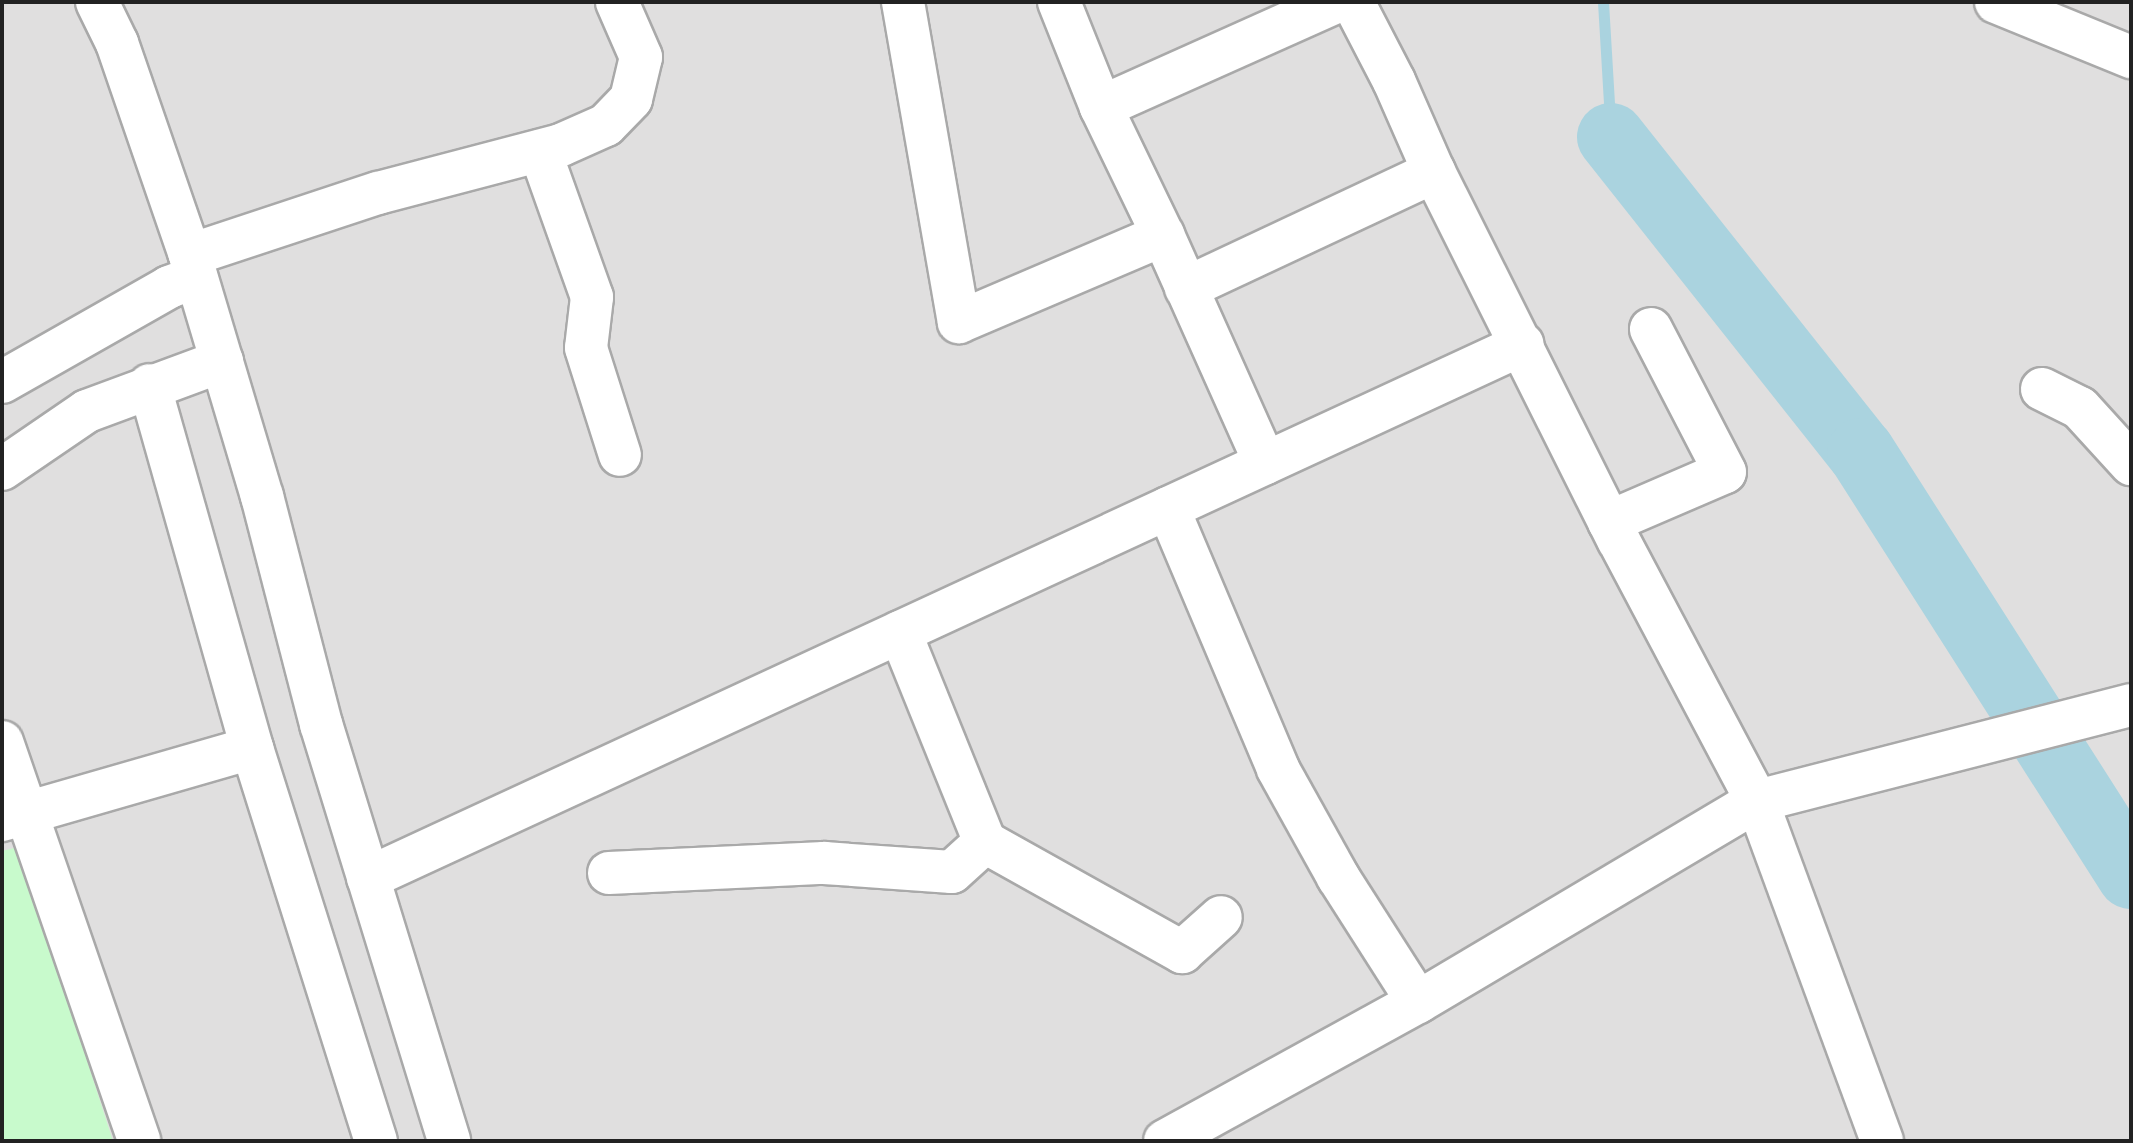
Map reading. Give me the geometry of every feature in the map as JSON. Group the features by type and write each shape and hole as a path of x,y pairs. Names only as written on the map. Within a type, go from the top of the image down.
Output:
{"street":[{"path":"97,2 117,43 193,266 262,496 321,724 449,1141"},
{"path":"2,382 169,287 193,266 378,193 540,151 606,125 631,99 641,57 617,2"},
{"path":"903,2 959,322 1163,235"},
{"path":"1059,2 1101,107 1163,235 1265,463"},
{"path":"1101,107 1336,2"},
{"path":"1353,2 1394,81 1434,172 1523,344 1609,522 1757,801 1882,1141"},
{"path":"1996,2 2131,57"},
{"path":"540,151 592,297 586,348 620,455"},
{"path":"1186,288 1434,172"},
{"path":"1609,522 1725,472 1651,329"},
{"path":"368,878 1523,344"},
{"path":"2,469 87,411 149,385 222,361"},
{"path":"149,385 252,748 376,1141"},
{"path":"2042,389 2080,408 2131,464"},
{"path":"1168,508 1278,769 1338,877 1418,1002"},
{"path":"900,632 985,842 1182,952 1221,917"},
{"path":"1165,1141 1418,1002 1757,801 2121,707"},
{"path":"2,742 15,816 139,1141"},
{"path":"15,816 252,748"},
{"path":"609,873 824,863 952,872 985,842"}],"shaded area":[{"path":"2,2 2131,2 2131,1141 2,1141"}],"green space":[{"path":"18,847 113,1141 2,1141 2,851"}],"waterway":[{"path":"1603,2 1611,137"},
{"path":"1611,137 1861,452 2131,875"}]}
